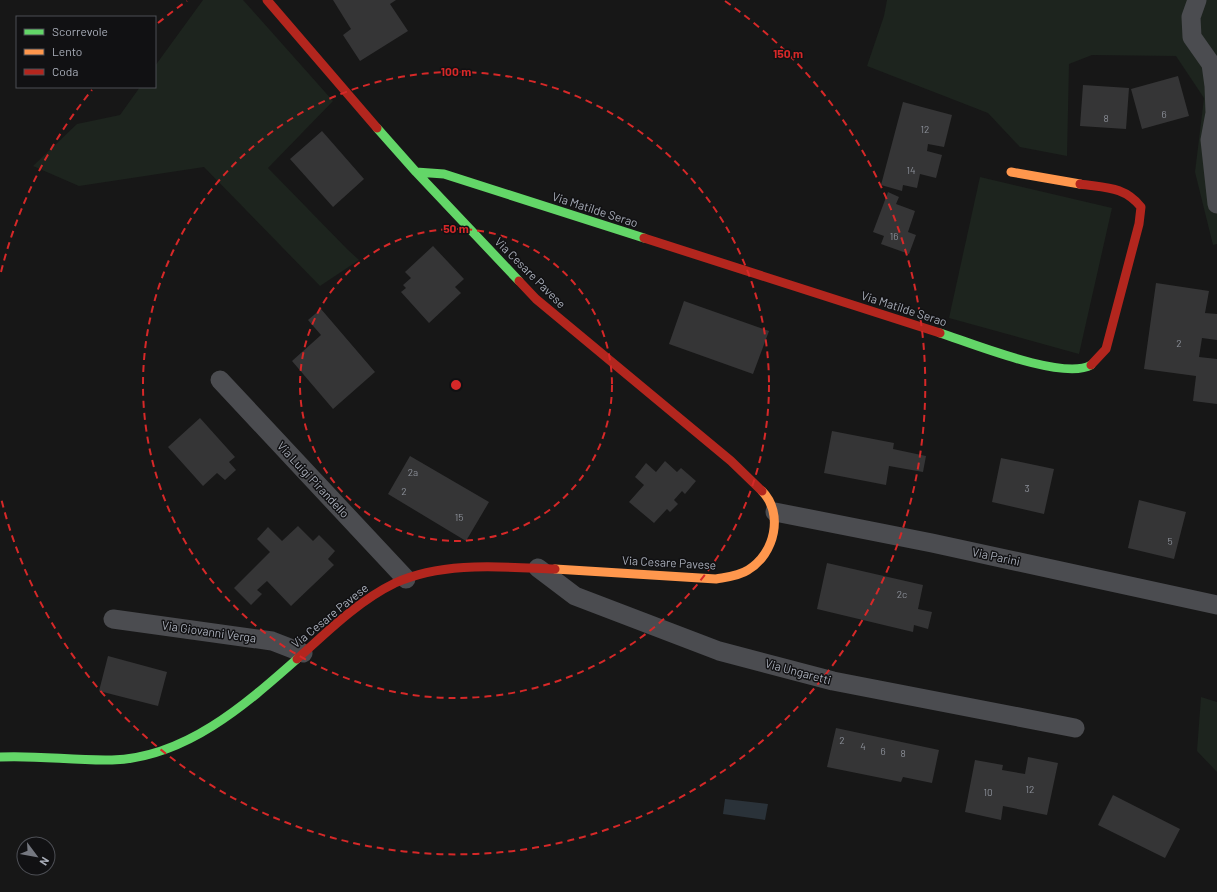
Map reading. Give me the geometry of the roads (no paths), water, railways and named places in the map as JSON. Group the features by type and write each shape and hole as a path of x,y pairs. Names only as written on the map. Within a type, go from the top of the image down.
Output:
{"street":[{"name":"Via Cesare Pavese","path":"0,757 20,755 100,762 150,755 195,738 244,705 342,619 375,594 406,579 451,568 538,568 716,579 733,576 749,570 763,556 772,540 775,527 775,512 766,495 731,461 536,299 416,172 267,0"},
{"path":"1197,0 1190,16 1192,37 1210,64 1214,86 1215,113 1210,140 1217,204"},
{"name":"Via Matilde Serao","path":"416,172 444,174 1046,367 1071,371 1085,370 1098,362 1106,349 1139,224 1140,207 1132,196 1118,190 1011,172"},
{"name":"Via Luigi Pirandello","path":"220,380 406,579"},
{"name":"Via Parini","path":"775,512 932,543 1217,605"},
{"name":"Via Ungaretti","path":"538,568 576,596 718,651 833,681 1075,728"},
{"name":"Via Giovanni Verga","path":"113,619 272,641 303,653"}]}
